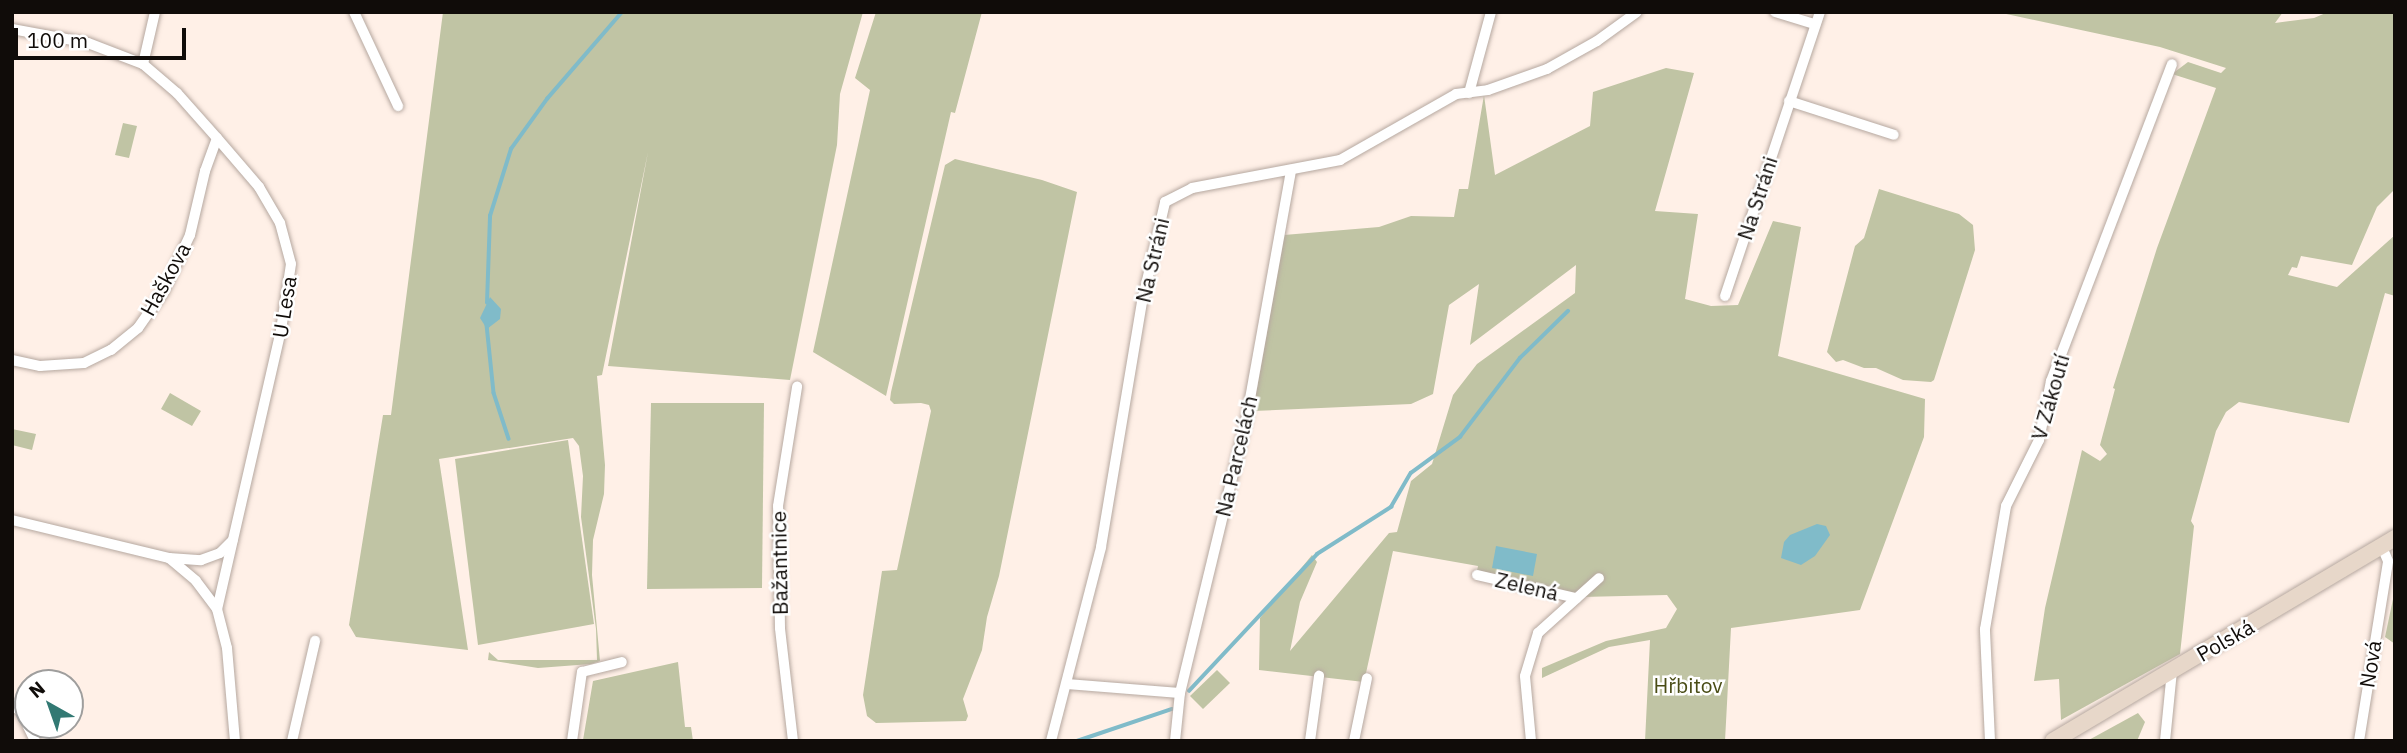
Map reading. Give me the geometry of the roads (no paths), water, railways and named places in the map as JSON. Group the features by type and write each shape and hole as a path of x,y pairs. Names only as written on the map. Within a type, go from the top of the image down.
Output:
{"street":[{"path":"143,64 155,12"},
{"path":"354,12 398,106"},
{"path":"1469,93 1491,12"},
{"name":"Na Stráni","path":"1052,741 1101,547 1142,302 1165,202 1192,188 1339,160 1456,94 1489,90 1547,69 1597,41 1637,12"},
{"path":"1775,12 1814,24"},
{"name":"Na Stráni","path":"1725,296 1820,12"},
{"name":"U Lesa","path":"12,29 88,43 143,64 177,93 217,138 259,187 280,223 290,264 281,330 217,608"},
{"name":"V Zákoutí","path":"1990,741 1985,629 2007,506 2039,440 2051,381 2172,64"},
{"path":"1789,100 1894,135"},
{"name":"Haškova","path":"12,360 40,366 84,363 111,350 138,328 164,291 190,235 205,171 217,138"},
{"name":"Na Parcelách","path":"1175,741 1181,693 1246,421 1292,170"},
{"name":"Bažantnice","path":"793,741 780,628 778,506 797,387"},
{"path":"12,520 169,558 201,560 220,553 234,539"},
{"name":"Polská","path":"2053,741 2388,543"},
{"name":"Nová","path":"2359,741 2388,561 2388,543"},
{"path":"169,558 196,581 217,608 228,648 235,741"},
{"name":"Zelená","path":"1477,575 1576,598"},
{"name":"Zelená","path":"1531,741 1525,676 1538,634 1599,579"},
{"path":"292,741 315,641"},
{"path":"572,741 582,673 622,662"},
{"path":"2165,741 2172,671"},
{"path":"1310,741 1319,676"},
{"path":"1354,741 1367,678"},
{"path":"1067,684 1181,693"},
{"path":"12,705 21,712 34,741"}],"water":[{"path":"490,297 501,309 500,319 487,329 480,318"},
{"path":"1817,524 1826,526 1830,535 1815,556 1801,565 1781,558 1784,542 1790,535"},
{"path":"1496,546 1537,554 1533,576 1492,568"}],"waterway":[{"path":"487,303 490,216 511,149 547,99 622,12"},
{"path":"1189,691 1317,554 1391,507 1411,473 1460,437 1520,358 1568,311"},
{"path":"487,325 494,393 509,439"},
{"path":"1077,741 1172,709"}],"park label":[{"name":"Hřbitov","path":"1688,685"}]}
